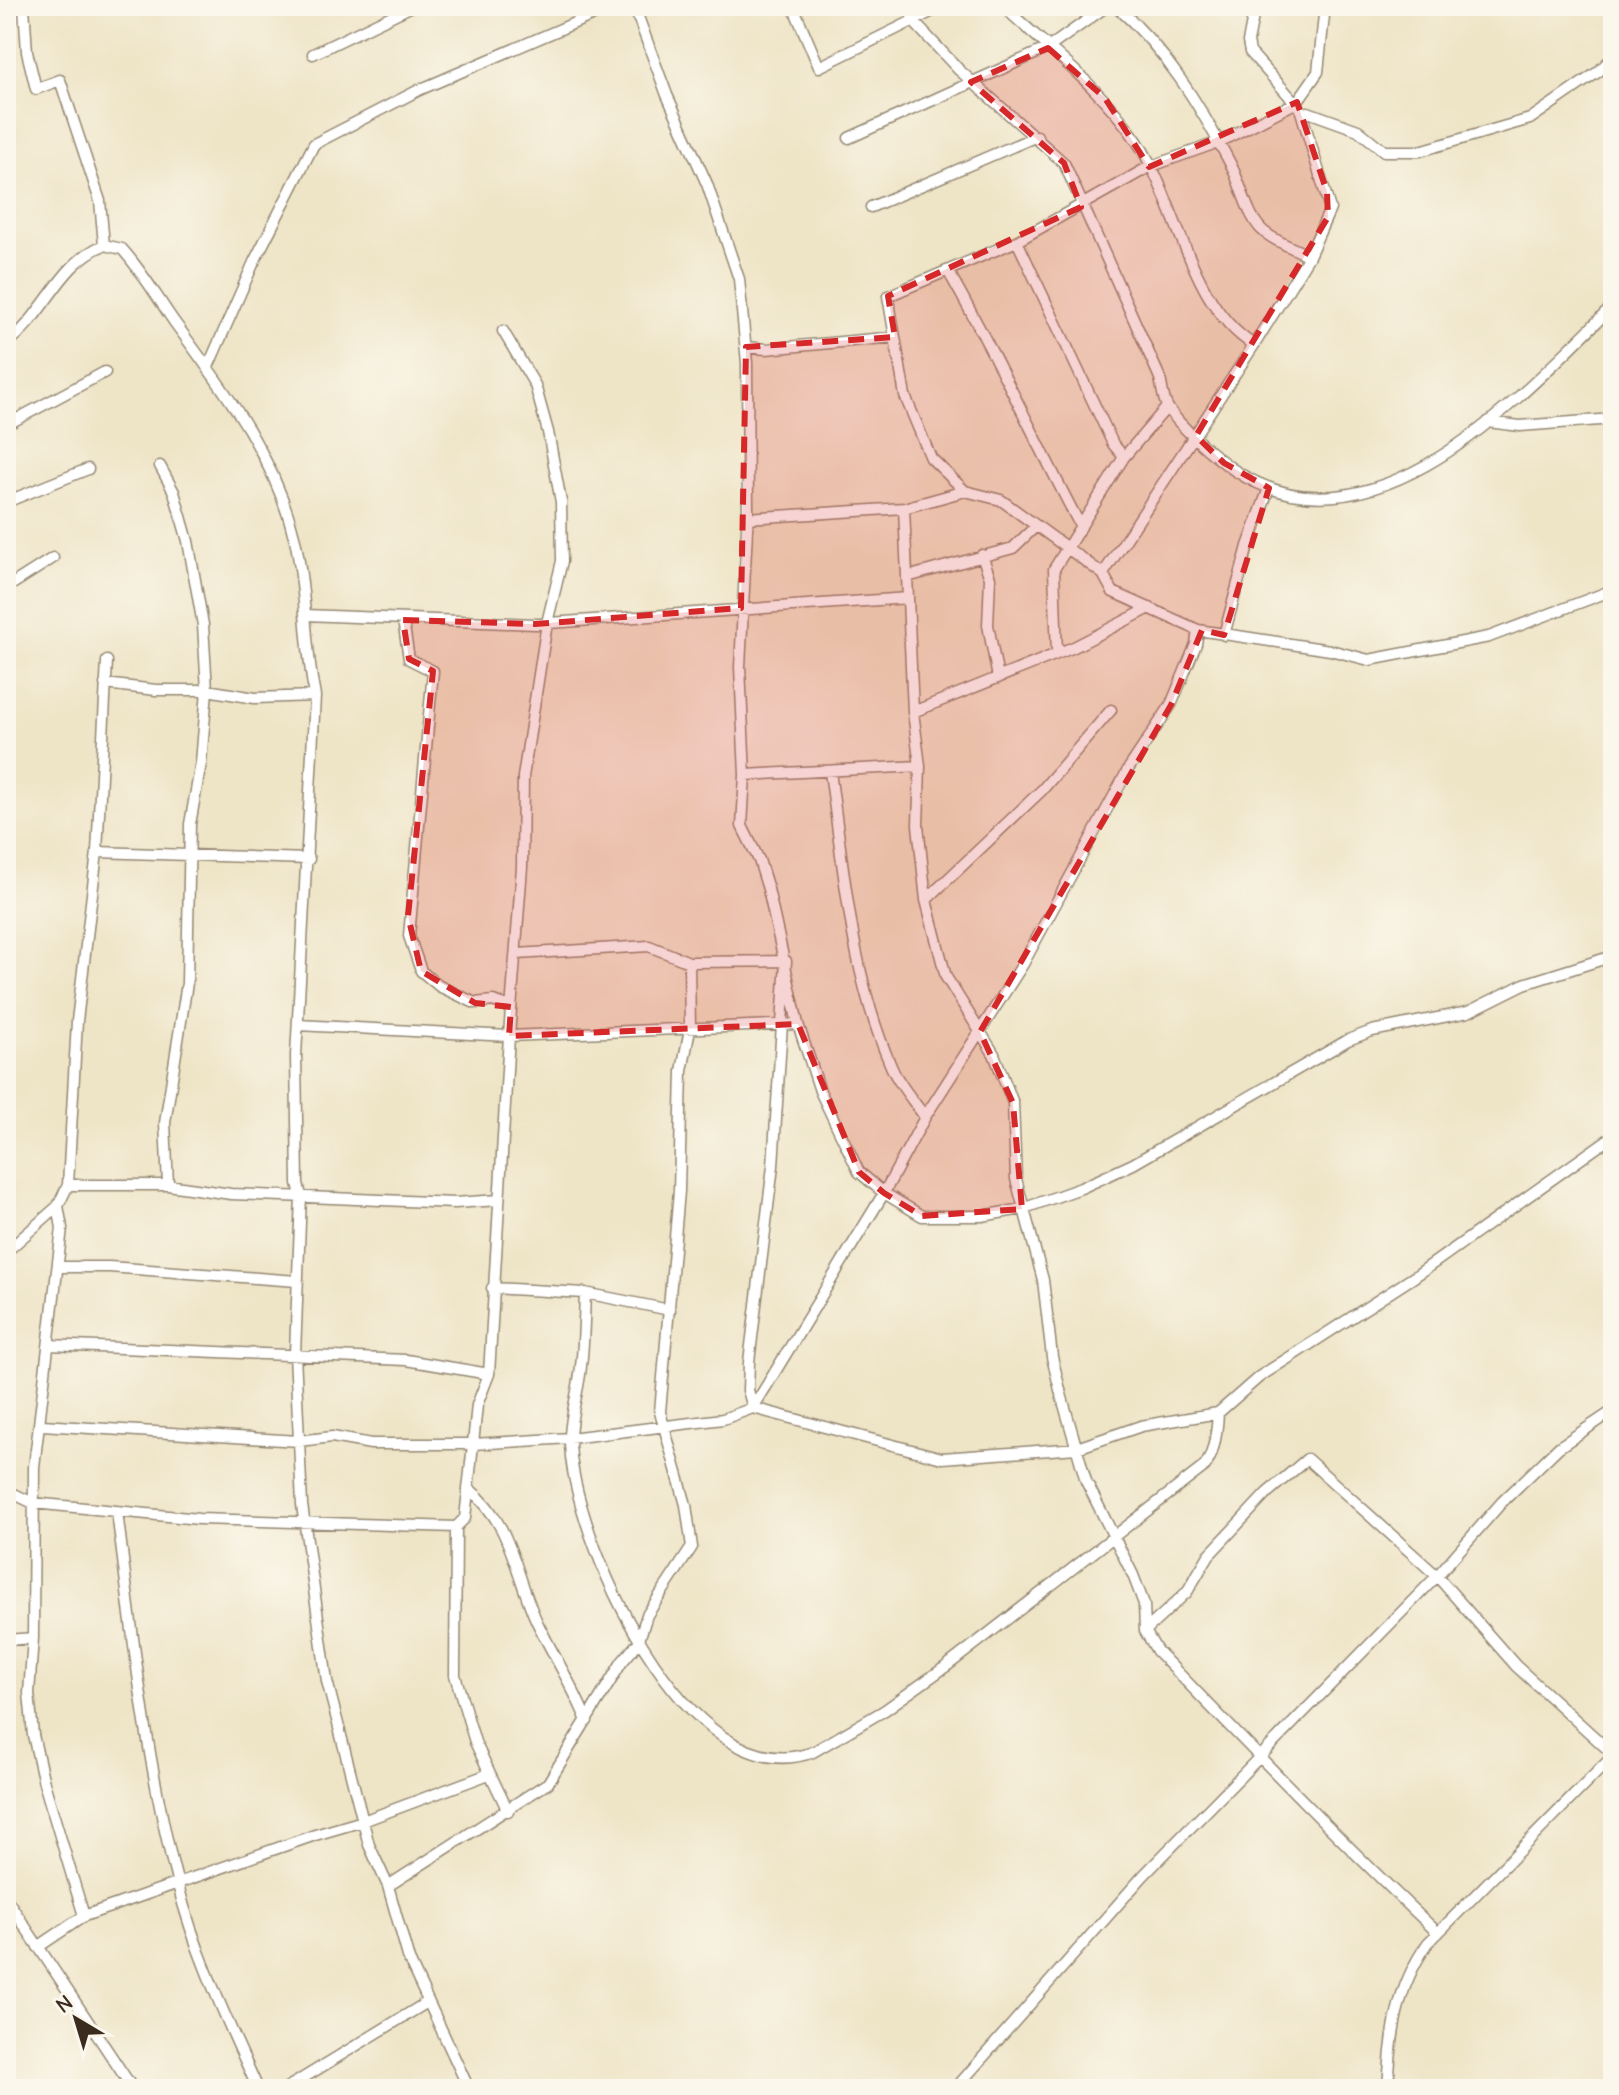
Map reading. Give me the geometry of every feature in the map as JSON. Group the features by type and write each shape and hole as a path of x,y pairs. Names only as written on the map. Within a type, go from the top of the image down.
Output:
{"street":[{"path":"24,6 27,52 36,89 60,80 100,201 104,245"},
{"path":"313,54 412,6"},
{"path":"208,367 254,262 314,144 419,90 614,6"},
{"path":"634,6 667,95 707,184 739,279 746,347 747,518 740,667 745,775 742,826 759,860 786,961 798,1024 820,1091 859,1172 884,1193 922,1216 982,1216 1022,1209 1081,1188 1133,1164 1348,1040 1372,1031 1468,1012 1524,984 1613,956"},
{"path":"793,6 819,67 943,6"},
{"path":"910,6 913,21 971,82 1037,136 1064,163 1081,207 1160,378 1167,407 1224,463 1255,484 1329,495 1382,485 1431,465 1488,422 1613,306"},
{"path":"1003,6 1105,98 1139,143 1213,305 1234,333 1254,345"},
{"path":"849,138 1048,48 1107,6"},
{"path":"1116,6 1157,44 1196,100 1219,142 1255,222 1264,232 1309,256"},
{"path":"965,491 931,458 905,396 888,296 1017,241 1149,167 1219,142 1297,102 1318,72 1325,6"},
{"path":"1103,574 1254,345 1309,256 1330,209 1297,102 1256,64 1250,52 1251,7"},
{"path":"1303,114 1308,112 1358,130 1384,151 1420,151 1530,119 1598,72 1613,57"},
{"path":"871,207 1037,136"},
{"path":"1017,241 1109,436 1124,457"},
{"path":"6,344 29,326 81,257 104,245 122,249 253,434 273,472 295,542 305,615 306,655 315,696 309,859 298,1025 297,1138 301,1196 295,1354 303,1525 327,1681 363,1821 426,2003 469,2089"},
{"path":"948,271 989,342 1023,417 1081,527"},
{"path":"503,331 535,385 561,502 562,561 547,623 523,777 517,954 492,1288 489,1374 477,1405 465,1518 456,1527 455,1675 489,1774 508,1811"},
{"path":"746,347 766,349 895,337"},
{"path":"6,425 105,372"},
{"path":"1057,654 1054,569 1124,457 1167,407"},
{"path":"1488,422 1520,426 1613,419"},
{"path":"160,466 174,492 188,541 203,625 207,690 201,763 190,824 187,983 165,1123 168,1185"},
{"path":"6,502 88,469"},
{"path":"1224,635 1248,546 1269,488"},
{"path":"747,518 904,508 965,491 1001,500 1103,574 1113,592 1198,630 1330,650 1369,660 1489,637 1613,590"},
{"path":"904,508 913,712 920,766 918,825 926,900 946,977 1003,1071 1013,1103 1016,1179 1043,1280 1052,1357 1086,1481 1112,1539 1133,1575 1144,1604 1145,1631 1157,1651 1260,1753 1285,1787 1438,1933"},
{"path":"907,577 1013,548 1035,527"},
{"path":"982,555 990,578 988,625 998,678"},
{"path":"6,588 53,558"},
{"path":"305,615 547,623 908,598"},
{"path":"913,712 1057,654 1150,608"},
{"path":"403,620 409,659 433,671 409,936 421,971 439,986 475,1003 493,1001 511,1007"},
{"path":"753,1408 884,1193 925,1117 980,1032 1078,867 1129,768 1171,705 1196,644 1198,630"},
{"path":"6,1252 58,1206 68,1185 77,1021 97,852 107,661"},
{"path":"105,684 156,690 207,690 255,698 315,696"},
{"path":"926,900 1042,790 1111,710"},
{"path":"745,775 920,766"},
{"path":"830,772 852,930 871,1005 891,1067 925,1117"},
{"path":"97,852 191,858 309,859"},
{"path":"517,954 649,946 689,962 786,961"},
{"path":"753,1408 748,1390 749,1362 773,1166 786,961"},
{"path":"388,1886 548,1783 622,1662 638,1643 647,1615 692,1547 686,1505 660,1412 679,1191 682,1071 690,1029 689,962"},
{"path":"298,1025 509,1036 798,1024"},
{"path":"42,1425 299,1441 332,1437 371,1444 473,1444 570,1438 663,1424 723,1419 753,1408 942,1458 1077,1448 1141,1426 1218,1413 1259,1377 1414,1277 1613,1136"},
{"path":"68,1185 168,1185 231,1194 455,1203 499,1200"},
{"path":"58,1206 62,1228 33,1503 33,1638 29,1693 33,1735 84,1916"},
{"path":"58,1267 109,1267 297,1281"},
{"path":"492,1288 585,1293 670,1310"},
{"path":"585,1293 581,1366 570,1438 576,1486 599,1553 638,1643 695,1715 741,1749 765,1755 801,1756 885,1710 948,1665 1205,1466 1213,1454 1212,1438 1218,1413"},
{"path":"49,1345 406,1360 489,1374"},
{"path":"955,2089 1143,1876 1260,1753 1437,1576 1536,1467 1613,1411"},
{"path":"1145,1631 1187,1592 1209,1555 1267,1493 1307,1459 1437,1576 1516,1666 1613,1755 1438,1933 1411,1967 1401,1991 1393,2029 1388,2089"},
{"path":"468,1488 493,1510 536,1619 587,1721"},
{"path":"6,1490 33,1503 117,1512 303,1525 456,1527"},
{"path":"117,1512 148,1746 178,1886 202,1963 258,2089"},
{"path":"6,1640 33,1638"},
{"path":"38,1947 84,1916 178,1886 489,1774"},
{"path":"6,1898 126,2087"},
{"path":"285,2089 426,2003"}],"highlighted area":[{"path":"1048,48 1105,98 1149,167 1297,102 1327,192 1328,217 1196,436 1224,463 1269,488 1224,635 1202,630 1171,705 980,1032 1013,1103 1022,1209 922,1216 884,1193 859,1172 798,1024 509,1036 511,1007 475,1003 421,971 408,916 433,671 409,659 403,620 535,624 741,608 746,347 895,337 888,296 1081,207 1064,163 971,82"}]}
